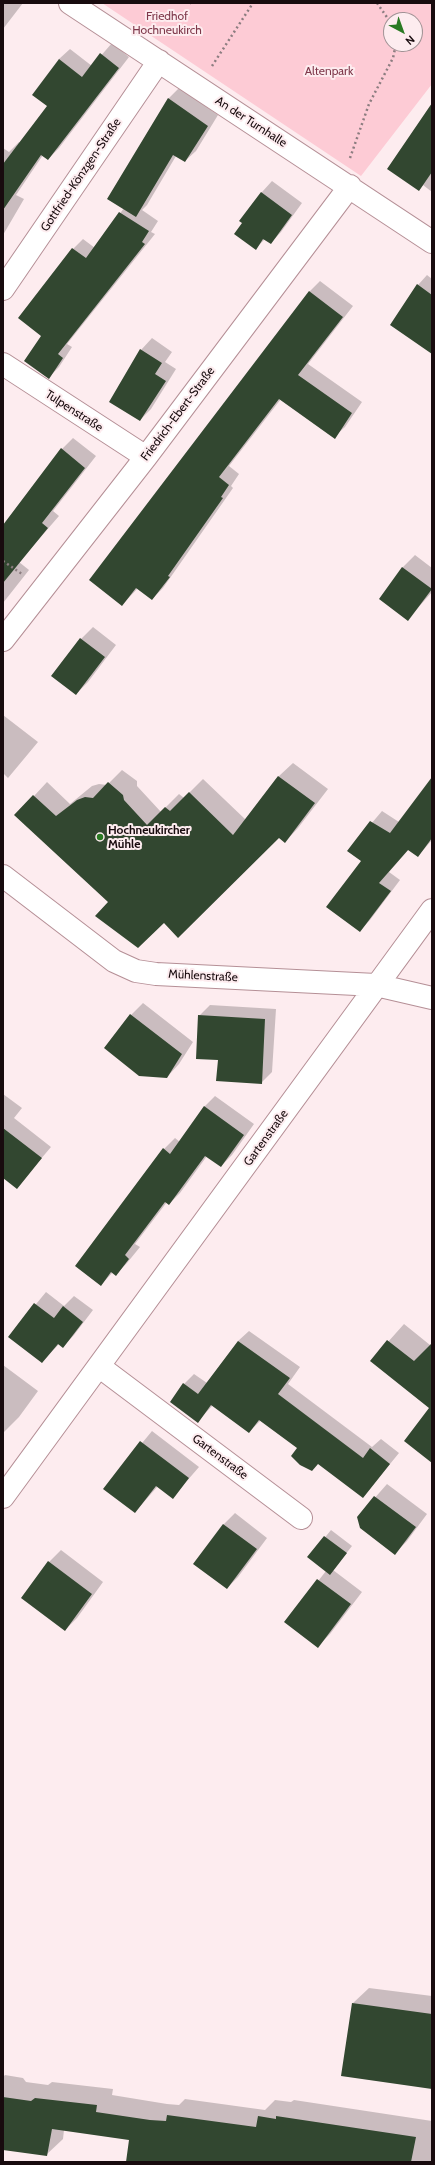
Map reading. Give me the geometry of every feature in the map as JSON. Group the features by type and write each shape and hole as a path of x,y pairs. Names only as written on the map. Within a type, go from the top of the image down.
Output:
{"street":[{"name":"An der Turnhalle","path":"70,3 198,88 346,183 432,242"},
{"name":"Gottfried-Könzgen-Straße","path":"3,289 159,61"},
{"name":"Friedrich-Ebert-Straße","path":"3,640 146,457 346,183"},
{"name":"Tulpenstraße","path":"3,364 146,457"},
{"name":"Mühlenstraße","path":"3,876 114,961 136,971 156,974 376,985 432,998"},
{"name":"Gartenstraße","path":"3,1497 100,1367 376,985 432,910"},
{"name":"Gartenstraße","path":"100,1367 301,1518"}],"path":[{"path":"198,88 253,3"},
{"path":"377,3 384,12"},
{"path":"346,183 364,118 393,58 394,52"}],"green space":[{"name":"Altenpark","path":"102,3 432,3 432,84 361,176"}],"building":[{"path":"100,53 119,68 48,160 41,155 3,210 3,164 47,106 32,95 59,59 82,77"},
{"path":"168,98 208,126 185,162 173,155 136,217 107,199"},
{"path":"432,103 432,172 419,191 387,169"},
{"path":"261,192 292,215 271,244 263,239 256,250 234,234 242,223 239,221"},
{"path":"119,212 149,231 142,242 145,244 58,354 63,358 49,379 24,361 41,336 18,318 72,248 86,258"},
{"path":"417,284 432,295 432,354 390,325"},
{"path":"309,291 343,317 298,375 352,413 335,439 279,399 219,477 229,485 221,497 223,498 168,576 170,577 152,600 136,588 122,606 89,580"},
{"path":"140,349 162,363 155,374 166,381 140,421 109,402"},
{"path":"61,448 85,468 42,523 48,528 3,583 3,525"},
{"path":"402,567 432,589 408,621 379,599"},
{"path":"80,638 105,657 76,695 51,676"},
{"path":"278,776 315,803 285,843 279,838 178,938 164,923 138,948 95,916 108,902 14,815 33,795 56,816 77,800 85,797 93,798 108,782 123,795 124,800 147,825 165,807 170,811 189,792 233,835"},
{"path":"432,777 432,838 418,857 408,850 379,883 391,891 360,932 326,907 361,861 347,851 370,821 390,833"},
{"path":"130,1014 182,1054 167,1078 139,1076 104,1048"},
{"path":"198,1015 265,1019 262,1084 216,1081 218,1060 196,1059"},
{"path":"204,1106 244,1135 221,1167 205,1156 169,1205 165,1202 125,1255 129,1259 116,1276 111,1272 101,1286 75,1266 163,1148 170,1154"},
{"path":"3,1128 42,1158 17,1189 3,1178"},
{"path":"34,1303 54,1318 63,1306 83,1322 63,1348 58,1344 42,1363 8,1337"},
{"path":"387,1340 414,1361 432,1343 432,1463 404,1441 429,1408 370,1361"},
{"path":"238,1341 290,1378 278,1394 363,1458 370,1448 390,1464 363,1498 318,1464 312,1471 300,1465 291,1456 297,1448 259,1420 249,1433 211,1405 198,1423 170,1402 183,1383 198,1394"},
{"path":"140,1441 189,1478 173,1499 156,1486 135,1513 103,1489"},
{"path":"374,1496 416,1527 395,1555 360,1528 357,1517"},
{"path":"223,1524 257,1549 227,1589 193,1564"},
{"path":"324,1536 347,1553 330,1575 307,1557"},
{"path":"48,1561 92,1594 65,1631 21,1598"},
{"path":"317,1579 351,1604 318,1648 284,1622"},
{"path":"352,2003 432,2014 432,2089 341,2076"},
{"path":"3,2097 31,2101 35,2098 97,2105 96,2112 150,2120 166,2121 167,2115 256,2127 258,2116 276,2119 276,2116 416,2137 411,2162 126,2162 129,2140 52,2129 47,2156 3,2150"}],"place":[{"name":"Hochneukircher Mühle","path":"100,837"}],"park label":[{"name":"Friedhof Hochneukirch","path":"167,23"}]}
